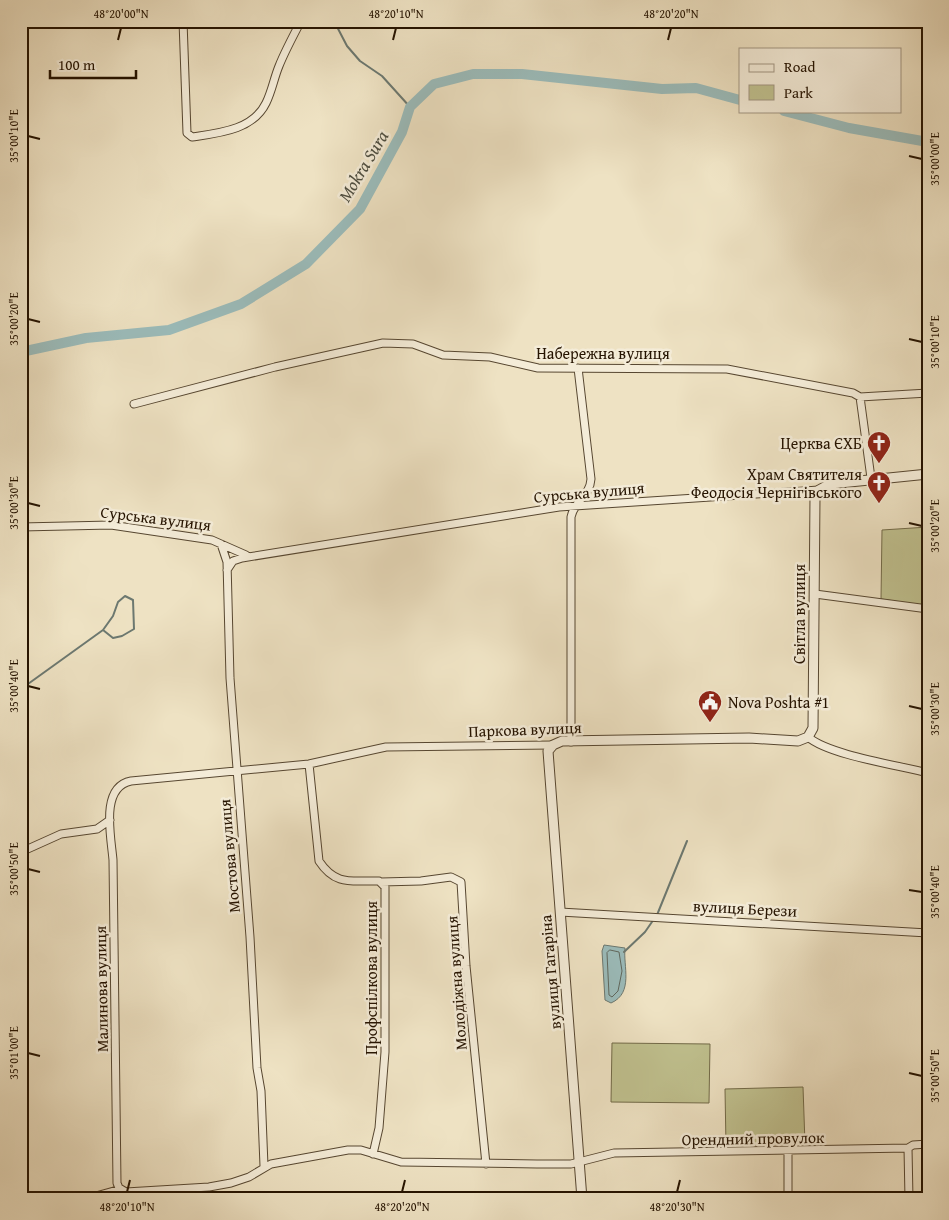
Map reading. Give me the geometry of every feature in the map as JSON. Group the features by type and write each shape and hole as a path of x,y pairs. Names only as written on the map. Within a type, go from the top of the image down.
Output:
{"street":[{"path":"183,21 188,135 192,137 221,133 240,127 254,118 266,104 279,66 301,21"},
{"name":"Набережна вулиця","path":"134,404 276,367 383,343 413,344 443,355 490,357 538,368 727,369 853,393 860,397 928,393"},
{"path":"571,742 571,517 574,507 588,491 591,479 578,368"},
{"path":"860,397 871,478"},
{"name":"Сурська вулиця","path":"227,573 233,561 253,556 451,524 574,507 819,490 830,484 871,478 928,474"},
{"name":"Світла вулиця","path":"808,737 813,728 814,504 819,490"},
{"name":"Сурська вулиця","path":"21,527 111,525 198,537 221,544 241,555 253,556"},
{"name":"Мостова вулиця","path":"221,544 226,555 235,771 250,937 257,1068 261,1091 264,1166"},
{"path":"815,594 928,609"},
{"path":"808,737 817,745 928,773"},
{"name":"Паркова вулиця","path":"120,785 131,780 309,764 386,747 553,745 571,742 745,738 798,741 808,737"},
{"name":"вулиця Гагаріна","path":"553,745 548,751 547,757 582,1199"},
{"name":"Профспілкова вулиця","path":"309,764 319,861 325,871 334,878 345,881 381,882 386,890 385,1052 379,1128 373,1154"},
{"name":"Малинова вулиця","path":"120,785 112,796 110,820 113,860 117,1183 124,1191"},
{"path":"21,852 61,834 97,829 110,820"},
{"name":"Молодіжна вулиця","path":"381,882 421,881 451,877 461,882 466,966 486,1164"},
{"name":"вулиця Берези","path":"560,912 836,927 893,933 928,933"},
{"name":"Орендний провулок","path":"580,1162 586,1158 614,1154 788,1152 908,1148 913,1145 928,1144"},
{"path":"908,1148 909,1199"},
{"path":"85,1199 124,1191 209,1187 231,1183 249,1177 264,1166 348,1150 361,1150 401,1162 486,1164 580,1162"},
{"path":"788,1152 788,1199"}],"green space":[{"path":"928,527 928,606 881,599 882,530"},
{"path":"612,1043 710,1044 709,1103 611,1102"},
{"path":"803,1087 805,1144 726,1146 725,1089"}],"water":[{"path":"604,945 625,948 625,986 623,993 611,1003 605,1000 602,951"}],"waterway":[{"path":"334,21 347,46 360,61 382,76 410,107"},
{"name":"Mokra Sura","path":"21,352 86,338 169,330 241,304 306,264 360,209 402,132 410,107 434,84 473,74 522,74 662,89 696,88 739,100"},
{"name":"Mokra Sura","path":"788,112 849,128 928,142"},
{"path":"21,689 103,630 113,616 118,602 125,596 133,600 134,629 122,636 113,638 103,630"},
{"path":"657,915 687,841"},
{"path":"624,952 645,932 654,919"}],"place":[{"name":"Церква ЄХБ","path":"879,464"},
{"name":"Храм Святителя Феодосія Чернігівського","path":"879,504"},
{"name":"Nova Poshta #1","path":"710,723"}]}
